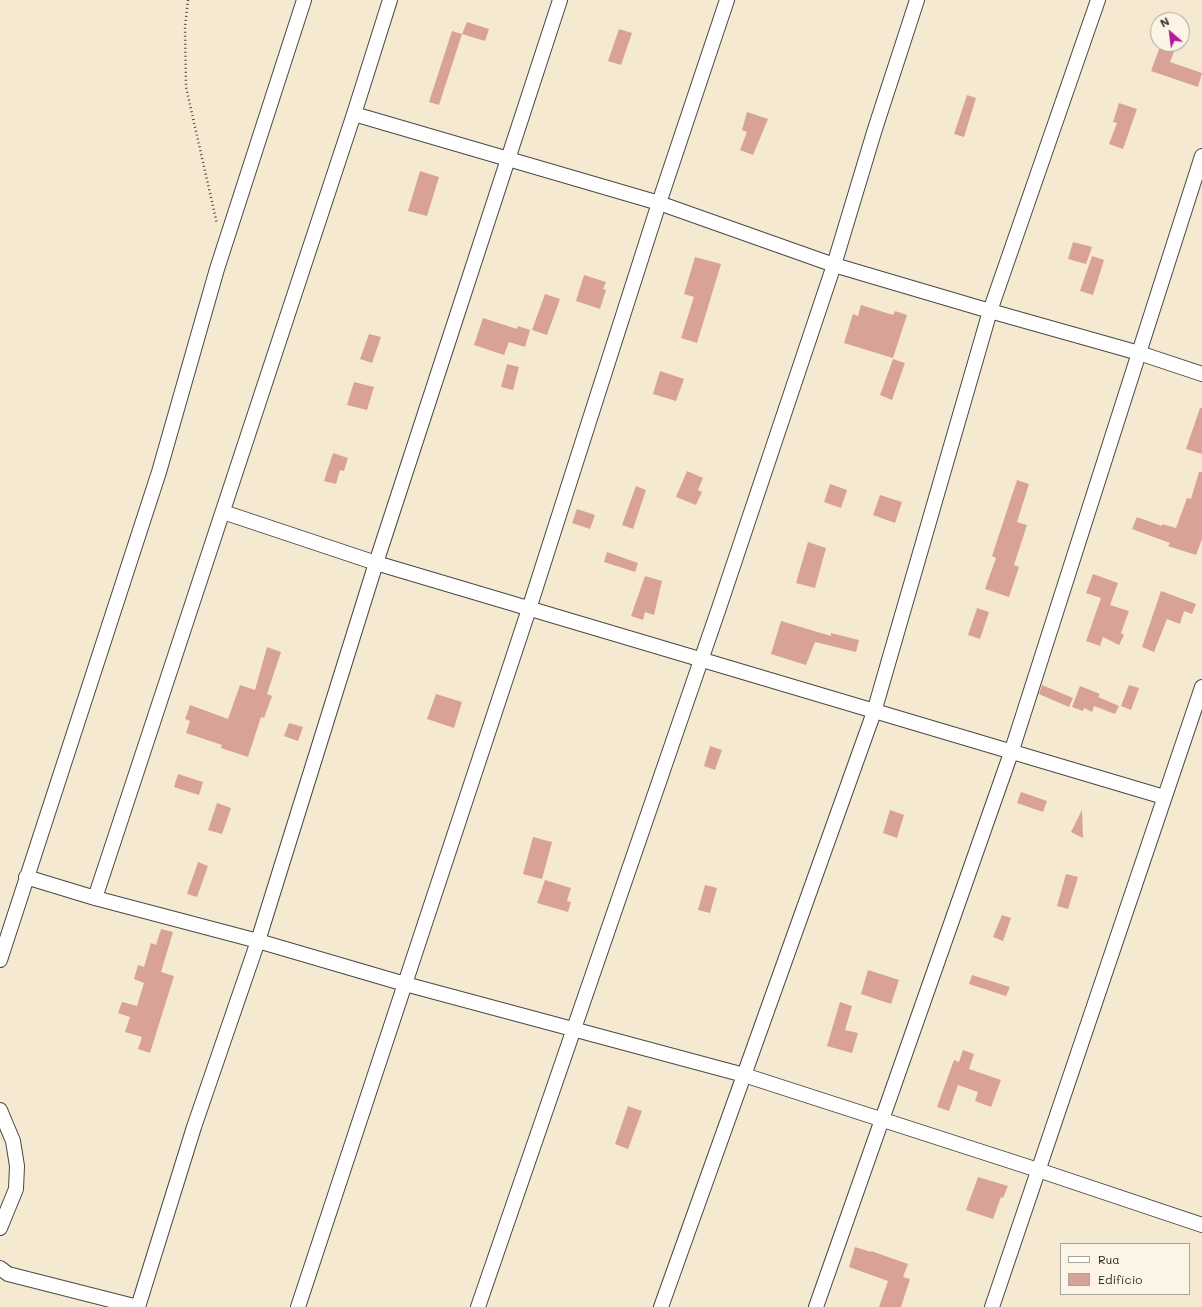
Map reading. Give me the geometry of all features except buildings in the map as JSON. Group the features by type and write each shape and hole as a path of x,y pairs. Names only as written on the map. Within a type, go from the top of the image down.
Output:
{"street":[{"path":"0,960 159,472 217,269 304,0"},
{"path":"95,898 354,114 390,0"},
{"path":"0,1268 8,1274 138,1307 194,1127 258,941 376,564 560,0"},
{"path":"298,1307 529,609 659,203 727,0"},
{"path":"478,1307 834,265 875,129 917,0"},
{"path":"661,1307 874,712 990,311 1098,0"},
{"path":"354,114 659,203 834,265 1139,353 1202,374"},
{"path":"816,1307 1011,753 1202,156"},
{"path":"223,512 376,564 1164,797"},
{"path":"992,1307 1202,687"},
{"path":"26,877 95,898 258,941 405,984 744,1075 1038,1170 1202,1225"},
{"path":"0,1110 13,1141 17,1166 16,1189 0,1228"}],"path":[{"path":"188,0 185,27 186,87 218,229"}]}
